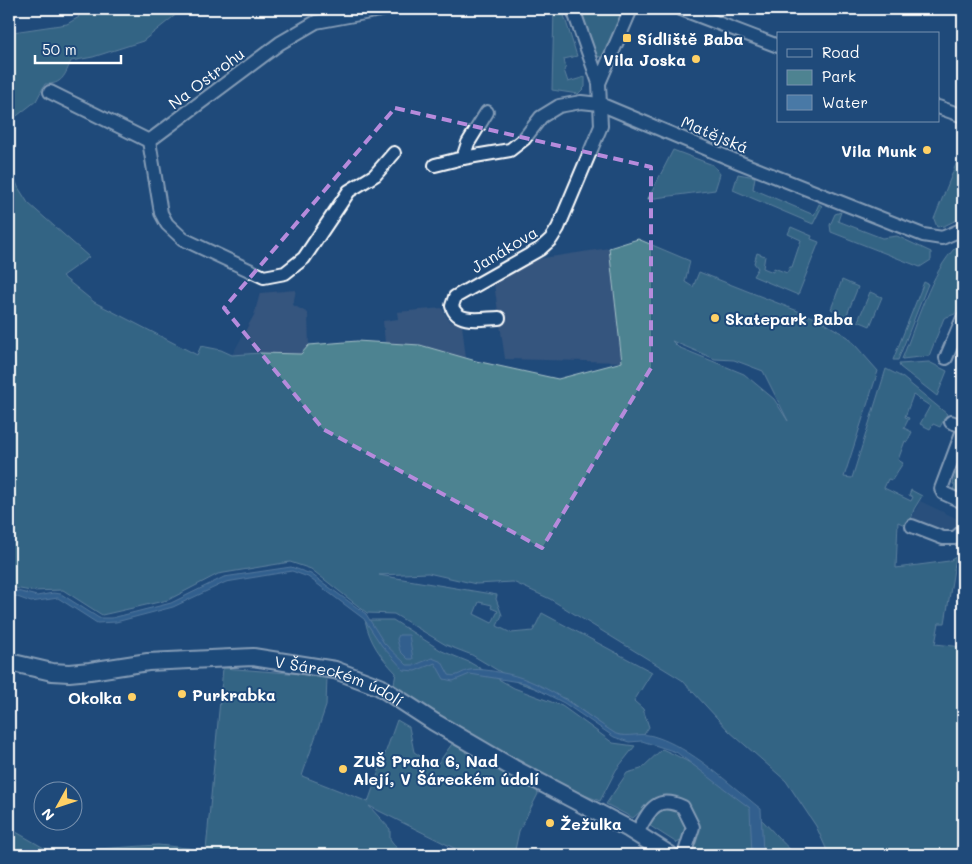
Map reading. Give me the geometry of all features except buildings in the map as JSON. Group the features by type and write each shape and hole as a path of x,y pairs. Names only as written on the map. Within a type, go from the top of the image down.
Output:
{"street":[{"name":"Na Ostrohu","path":"149,140 280,44 316,22 350,12 386,9"},
{"path":"573,9 599,83 600,104"},
{"path":"599,83 631,9"},
{"path":"681,9 777,46"},
{"path":"50,92 149,140 161,213 167,224 183,239 264,277 285,273 304,258 349,191 375,175 394,153"},
{"name":"Matějská","path":"435,165 510,150 524,138 541,116 560,106 581,102 600,104 736,161 923,235 942,238 963,230"},
{"name":"Janákova","path":"499,318 466,319 458,316 452,306 455,297 540,249 551,239 558,228 601,126 600,104"},
{"path":"940,108 963,116"},
{"path":"463,158 468,143 487,112"},
{"path":"946,358 963,318"},
{"path":"959,426 940,489 943,493 963,502"},
{"path":"912,526 943,538 955,538 963,531"},
{"name":"V Šáreckém údolí","path":"9,662 52,672 90,672 148,662 253,658 335,670 380,687 434,722 513,768 637,833 670,855"},
{"path":"637,833 648,813 656,804 671,801 684,807 693,827 684,855"}],"highlighted area":[{"path":"395,108 651,167 651,368 542,548 323,429 224,308"}],"shaded area":[{"path":"609,248 622,362 505,359 494,284 537,259"},
{"path":"296,290 293,305 308,313 309,345 301,354 261,353 232,355 254,315 260,293"},
{"path":"442,308 449,321 462,324 466,358 420,345 385,343 383,321 398,319 397,312"},
{"path":"920,501 958,519 953,535 911,521"}],"green space":[{"path":"73,9 183,9 143,41 93,57 71,61 67,71 59,81 45,84 36,101 9,122 9,28 13,32 67,24 79,17"},
{"path":"554,9 562,9 577,56 564,59 566,69 564,70 568,82 585,77 585,87 578,94 552,90"},
{"path":"582,9 623,9 606,54 602,57 596,56 583,19"},
{"path":"963,147 963,217 944,226 937,227 934,219"},
{"path":"673,150 713,165 720,174 715,190 648,199"},
{"path":"9,163 18,187 28,203 89,257 62,276 94,302 197,355 201,346 221,350 232,355 261,353 301,354 309,345 357,341 420,345 476,361 558,379 622,362 609,248 638,239 690,261 685,282 693,287 699,272 818,319 848,337 878,371 844,477 852,478 886,369 902,377 947,414 940,427 933,424 930,429 920,424 930,406 913,395 905,417 909,418 904,428 912,432 907,442 905,441 898,460 903,463 892,480 888,479 884,488 911,501 913,497 909,495 911,490 922,496 914,509 909,527 898,522 896,568 949,561 956,557 945,623 939,623 935,644 963,647 963,855 829,855 816,826 786,781 729,731 682,680 550,599 513,582 476,584 428,573 379,575 497,595 496,599 502,615 497,626 511,633 533,631 542,613 652,672 634,701 643,709 649,727 643,736 619,738 566,699 517,682 472,655 446,645 394,614 367,613 311,569 290,562 218,574 168,600 102,615 63,590 31,591 9,587","holes":["672,341 715,359 734,360 763,371 788,421 774,399 744,374 678,347","479,602 492,605 491,608 498,611 492,623 474,614"]},
{"path":"738,174 755,177 753,189 814,215 819,204 822,206 813,224 733,190"},
{"path":"841,212 838,221 882,238 897,236 931,252 931,260 920,267 831,232 830,225 835,214"},
{"path":"791,227 812,236 811,239 819,242 798,295 753,276 758,268 754,263 757,253 765,256 763,268 773,272 774,268 787,273 790,267 792,267 801,240 788,234"},
{"path":"957,246 963,249 963,295 955,314 944,318 929,356 902,359 939,269"},
{"path":"842,280 858,287 846,317 831,309"},
{"path":"924,282 928,284 898,360 893,360"},
{"path":"870,292 882,297 870,326 858,321"},
{"path":"929,362 947,371 937,396 900,367 899,364"},
{"path":"956,473 963,476 963,497 953,490"},
{"path":"365,620 393,620 442,651 469,662 514,688 562,706 613,743 635,746 616,770 600,801 542,779 521,765 523,762 517,759 515,762 393,689 396,673 376,649"},
{"path":"223,668 327,676 326,706 302,776 368,802 397,720 409,727 414,752 436,766 452,744 536,788 538,794 519,831 514,855 468,855 369,806 390,829 390,839 402,855 9,855 9,828 51,852 158,845 206,850"},
{"path":"662,749 697,767 731,791 796,855 696,855 691,852 695,840 696,823 690,807 651,802 633,818 606,804 627,773 641,769"},
{"path":"668,806 676,808 688,820 685,838 677,843 647,824 659,810"}],"water":[{"path":"291,567 311,574 366,614 384,643 407,665 415,665 432,658 442,662 449,675 452,676 479,669 523,678 565,699 616,734 653,736 667,741 695,757 761,809 763,855 752,855 750,808 676,752 642,741 629,742 614,737 564,703 525,683 470,674 453,681 444,679 435,663 415,671 404,670 382,646 364,619 308,577 292,571 226,582 173,607 116,622 97,623 58,598 31,602 9,594 9,589 37,596 53,593 61,594 99,618 112,618 171,603 224,577"},
{"path":"399,635 409,635 413,659 408,659 400,651 397,639"}],"place":[{"name":"Sídliště Baba","path":"627,38"},
{"name":"Vila Joska","path":"696,59"},
{"name":"Vila Munk","path":"927,150"},
{"name":"Skatepark Baba","path":"715,318"},
{"name":"Purkrabka","path":"182,694"},
{"name":"Okolka","path":"132,697"},
{"name":"ZUŠ Praha 6, Nad Alejí, V Šáreckém údolí","path":"343,769"},
{"name":"Žežulka","path":"550,823"}]}
